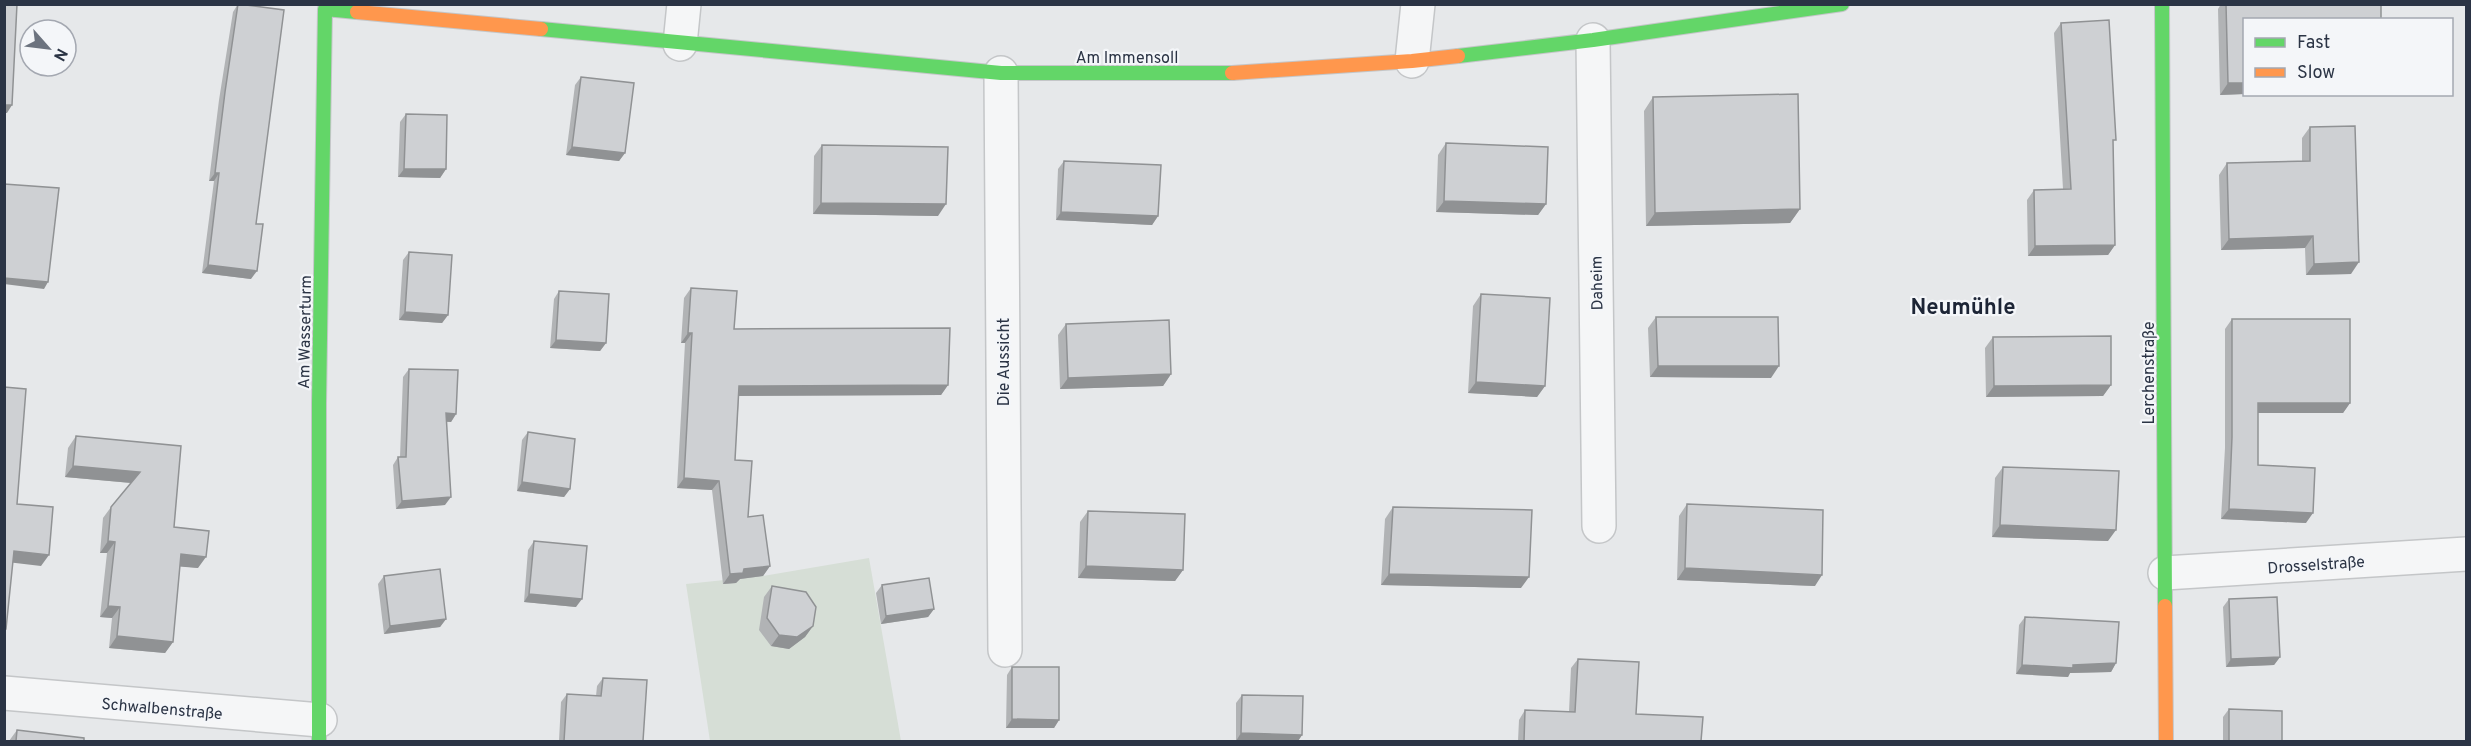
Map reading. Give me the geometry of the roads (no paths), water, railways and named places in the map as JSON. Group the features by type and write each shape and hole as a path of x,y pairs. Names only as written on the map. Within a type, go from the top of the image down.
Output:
{"street":[{"path":"680,44 684,4"},
{"path":"1412,61 1418,4"},
{"name":"Am Immensoll","path":"411,16 680,44 1001,73 1236,73 1412,61 1593,40 1842,4"},
{"name":"Lerchenstraße","path":"2162,4 2166,741"},
{"name":"Am Wasserturm","path":"320,731 319,403 325,9 411,16"},
{"name":"Daheim","path":"1593,40 1599,526"},
{"name":"Die Aussicht","path":"1001,73 1005,650"},
{"name":"Drosselstraße","path":"2165,573 2466,554"},
{"name":"Schwalbenstraße","path":"4,693 320,731"}],"district":[{"name":"Neumühle","path":"1963,306"}]}
